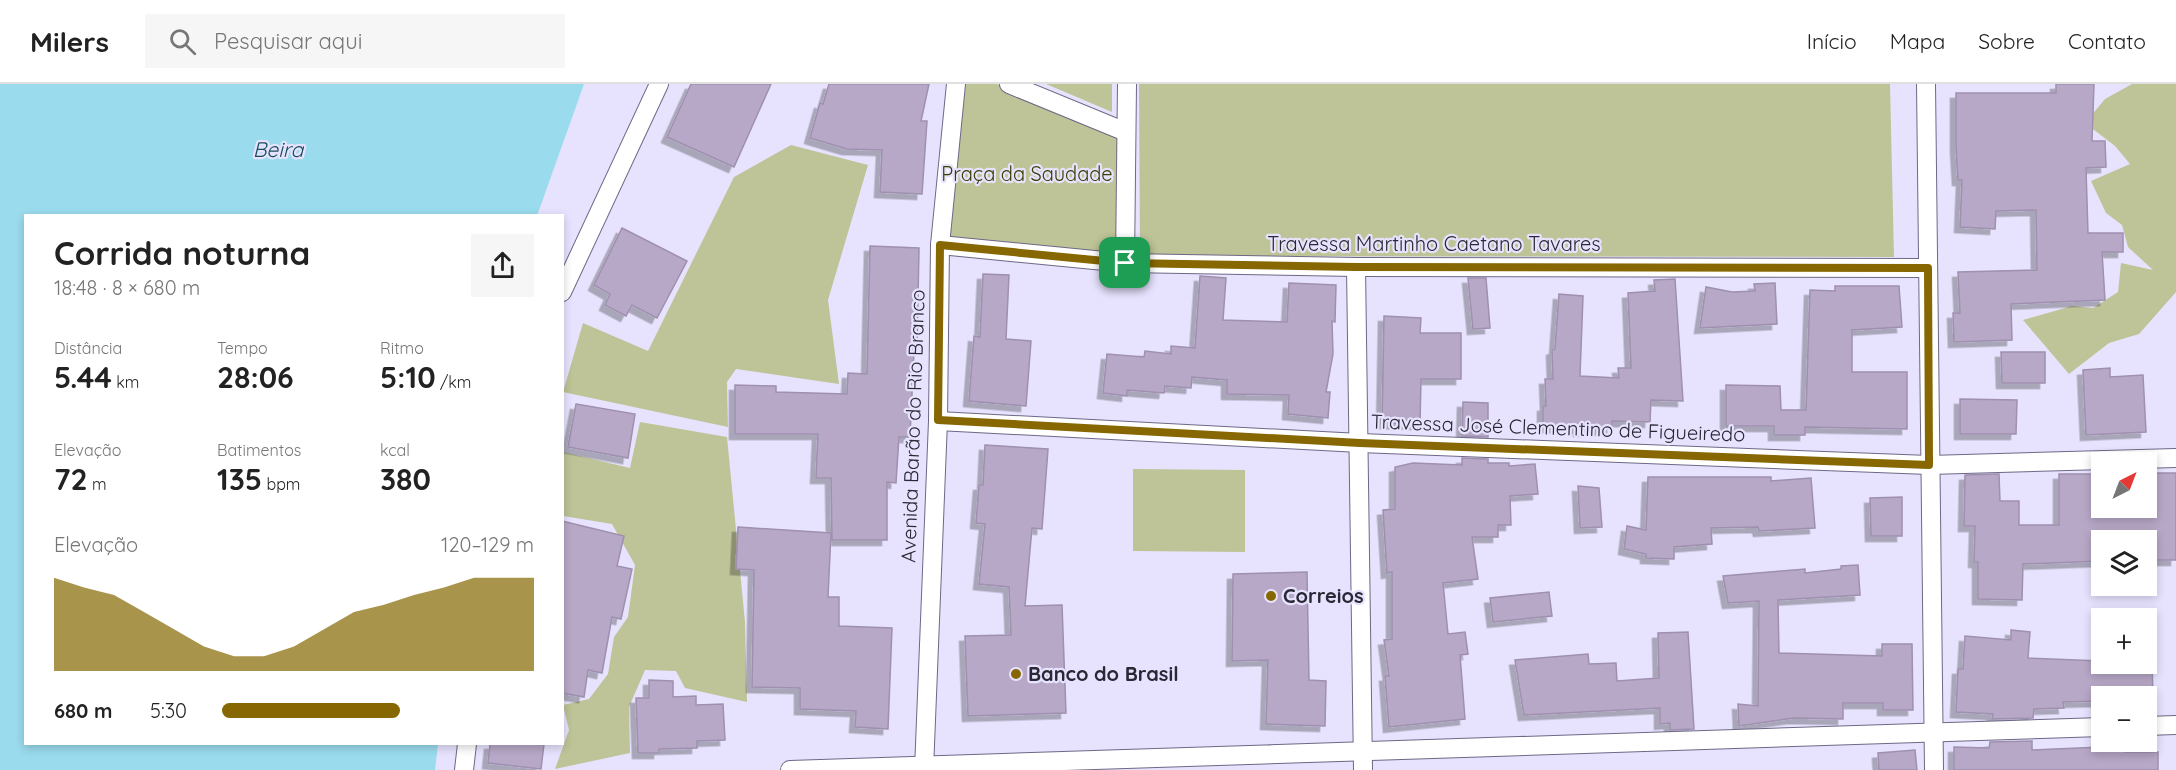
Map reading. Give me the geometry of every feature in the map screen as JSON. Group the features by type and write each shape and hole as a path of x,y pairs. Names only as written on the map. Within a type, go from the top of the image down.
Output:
{"street":[{"path":"564,288 659,84"},
{"name":"Avenida Barão do Rio Branco","path":"924,767 938,420 940,245 956,84"},
{"path":"1009,84 1126,132"},
{"path":"1125,263 1127,84"},
{"path":"1926,84 1934,770"},
{"name":"Travessa Martinho Caetano Tavares","path":"940,245 1125,263 1356,267 1928,268"},
{"path":"1356,267 1363,770"},
{"name":"Travessa José Clementino de Figueiredo","path":"938,420 1360,443 1929,465 2176,458"},
{"path":"2157,726 2176,725"},
{"path":"790,770 2091,727"},
{"path":"464,770 467,745"}],"green space":[{"name":"Praça da Saudade","path":"961,84 997,84 1121,135 1118,257 947,239"},
{"path":"1046,84 1112,84 1112,112"},
{"path":"1139,84 1890,84 1894,257 1140,256"},
{"path":"2132,84 2176,84 2176,292 2139,334 2109,343 2069,374 2023,320 2072,306 2093,308 2118,292 2121,263 2153,270 2128,247 2122,225 2106,213 2091,181 2130,164 2115,146 2085,123 2105,99"},
{"path":"791,145 868,165 828,300 839,384 736,369 727,382 728,427 564,392 583,323 648,351 734,177"},
{"path":"640,422 727,437 745,622 747,702 685,688 676,671 645,670 629,707 630,753 555,769 569,730 564,705 589,699 608,674 614,637 628,617 635,565 612,524 564,516 564,452 630,468"},
{"path":"1133,469 1245,470 1245,552 1133,551"}],"water":[{"name":"Beira","path":"0,84 584,84 538,214 24,214 24,745 438,745 435,770 0,770"}],"building":[{"path":"691,84 771,84 734,167 667,137"},
{"path":"829,84 929,84 921,121 927,121 922,194 880,192 882,150 847,149 810,138 820,103 823,104"},
{"path":"2056,84 2094,84 2092,141 2105,141 2106,167 2086,168 2088,233 2123,233 2123,252 2102,252 2105,300 2011,304 2012,340 1954,342 1953,313 1960,313 1958,272 2037,270 2036,210 1996,211 1995,229 1960,227 1962,180 1958,180 1956,93 2056,93"},
{"path":"622,228 687,261 657,318 632,305 626,316 605,305 610,294 594,285"},
{"path":"870,246 919,248 917,351 914,351 910,437 899,437 896,483 887,482 887,540 832,540 831,478 816,478 818,434 735,434 735,385 776,386 776,392 847,394 848,373 867,374"},
{"path":"983,274 1009,275 1006,339 1031,341 1026,406 969,401 974,336 980,337"},
{"path":"1200,276 1226,278 1223,320 1287,322 1289,283 1336,285 1335,322 1332,321 1333,354 1326,392 1330,392 1328,418 1288,414 1289,395 1227,394 1227,380 1192,377 1191,388 1165,386 1164,393 1127,390 1127,396 1103,393 1107,354 1144,357 1145,351 1171,354 1171,346 1195,348"},
{"path":"1468,278 1486,278 1490,328 1473,329"},
{"path":"1675,279 1683,401 1651,400 1650,422 1612,421 1612,429 1579,431 1579,428 1543,427 1543,406 1546,406 1545,379 1553,379 1552,350 1555,349 1559,294 1583,296 1580,376 1619,378 1618,368 1631,368 1628,293 1655,291 1654,280"},
{"path":"1775,283 1777,324 1700,328 1706,287 1732,292 1755,291 1754,284"},
{"path":"1835,286 1899,286 1902,327 1852,330 1852,372 1907,372 1907,429 1805,427 1805,435 1774,435 1774,426 1726,426 1726,385 1780,386 1781,410 1806,410 1810,290 1835,291"},
{"path":"1384,316 1421,318 1420,333 1461,333 1461,379 1421,379 1420,424 1382,423"},
{"path":"2001,352 2045,352 2045,383 2002,383"},
{"path":"2110,368 2110,377 2143,375 2146,432 2086,435 2083,370"},
{"path":"1960,399 2017,400 2016,434 1960,434"},
{"path":"1463,402 1488,403 1488,437 1462,436"},
{"path":"576,404 635,414 628,458 568,447"},
{"path":"985,445 1048,449 1042,529 1032,528 1025,606 1062,605 1066,713 968,716 965,636 1011,635 1009,587 979,584 985,524 976,523 979,485 983,485"},
{"path":"1462,458 1488,459 1488,463 1509,463 1509,466 1535,464 1538,494 1510,496 1511,525 1498,525 1498,537 1472,537 1478,579 1443,583 1448,634 1465,632 1468,654 1460,655 1465,719 1389,727 1385,676 1389,676 1384,640 1392,639 1392,572 1387,573 1383,510 1395,509 1395,467 1413,463 1462,465"},
{"path":"2157,473 2176,473 2176,560 2157,560 2157,530 2091,530 2091,561 2023,564 2022,600 1978,599 1978,562 1974,562 1975,526 1964,526 1965,475 1999,474 2000,501 2019,501 2019,525 2059,525 2059,474 2091,474 2091,518 2157,518"},
{"path":"1648,477 1771,477 1771,481 1811,478 1815,528 1759,531 1758,527 1711,528 1712,544 1674,547 1674,559 1646,558 1646,554 1624,549 1627,526 1646,530"},
{"path":"1578,486 1599,488 1602,527 1580,528"},
{"path":"1902,497 1902,536 1871,536 1870,498"},
{"path":"564,521 624,536 617,566 632,569 621,619 612,617 602,673 588,670 584,697 564,693"},
{"path":"738,527 831,533 828,597 839,597 839,626 892,628 888,729 855,727 856,711 800,709 800,688 752,687 754,570 736,569"},
{"path":"1858,565 1860,595 1778,600 1779,653 1882,656 1882,644 1912,644 1913,710 1883,710 1883,703 1843,703 1843,719 1794,718 1739,726 1738,704 1758,706 1759,601 1728,603 1723,576 1805,569 1805,573"},
{"path":"1307,572 1309,680 1326,681 1325,726 1266,724 1268,660 1232,661 1233,574"},
{"path":"1549,592 1552,616 1493,622 1490,598"},
{"path":"2011,630 2030,632 2028,658 2091,661 2091,674 2152,674 2153,686 2091,686 2091,701 2063,702 2064,708 2034,709 2033,718 1992,719 1993,714 1956,712 1958,669 1963,669 1965,636 2011,640"},
{"path":"1688,632 1694,729 1670,730 1670,723 1660,724 1660,708 1524,715 1515,660 1588,654 1589,664 1616,663 1617,681 1659,678 1658,633"},
{"path":"649,680 673,681 673,697 696,696 696,705 723,704 725,740 697,741 697,748 659,749 659,753 638,753 636,698 649,698"},
{"path":"2032,741 2032,750 2091,747 2091,752 2158,752 2158,770 1954,770 1954,747 1989,748 1990,742"},
{"path":"490,745 544,745 541,769 488,763"},
{"path":"1915,750 1917,770 1879,770 1878,753"}],"place":[{"name":"Correios","path":"1271,596"},
{"name":"Banco do Brasil","path":"1016,674"}],"route":[{"path":"940,245 1125,263 1356,267 1928,268 1929,465 1360,443 938,420 940,245"}]}
